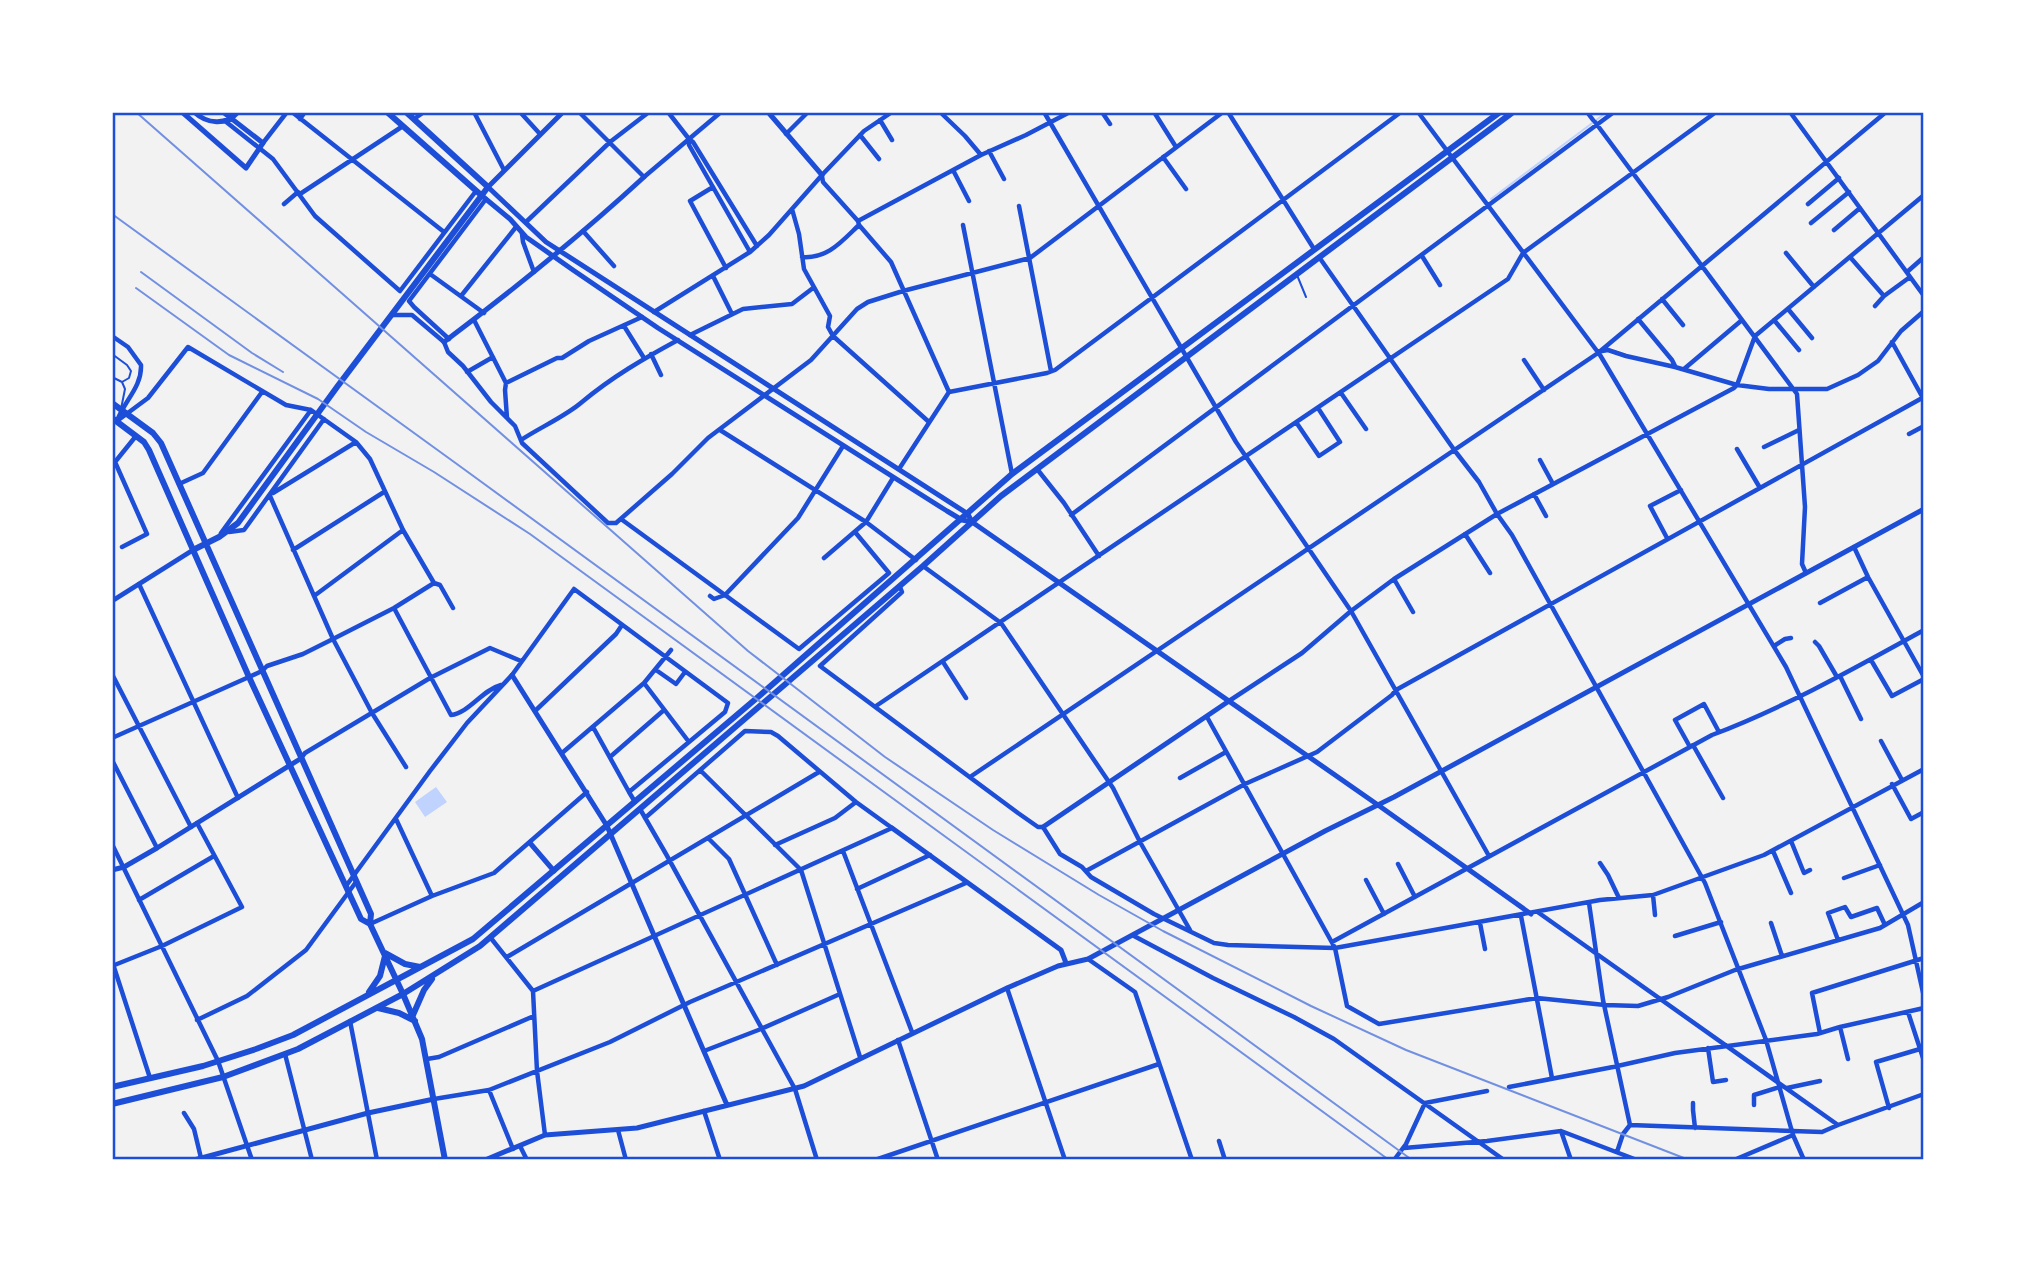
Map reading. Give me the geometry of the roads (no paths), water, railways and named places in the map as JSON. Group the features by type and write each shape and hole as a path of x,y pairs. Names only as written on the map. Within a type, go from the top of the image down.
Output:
{"main road":[{"path":"387,112 481,195"},
{"path":"193,550 228,532 238,523 390,315 488,187 405,112"},
{"path":"112,1104 223,1077 285,1054 403,994 490,937 1001,496 1315,250 1500,112"},
{"path":"112,1087 218,1062 293,1035 473,939 635,802 892,576 916,560 1012,474 1297,274 1513,112"},
{"path":"112,403 157,437 371,914 370,924 414,1018 427,1059 445,1160"},
{"path":"114,421 144,442 149,450 249,677 347,889 361,919 370,924"},
{"path":"384,954 405,964 423,967"},
{"path":"365,996 380,976 384,954"},
{"path":"414,1018 424,990 435,975"},
{"path":"378,1007 414,1018"}],"street":[{"path":"182,112 246,169 289,112 444,232"},
{"path":"194,112 201,118 216,122 233,119 238,112"},
{"path":"216,122 225,112 233,119 274,159 315,216 400,291 444,232 481,195"},
{"path":"300,119 305,112"},
{"path":"414,119 424,112"},
{"path":"474,112 504,170"},
{"path":"520,112 540,134"},
{"path":"562,112 488,187 560,252 968,514 972,522"},
{"path":"579,112 644,177"},
{"path":"526,222 610,142 649,112"},
{"path":"668,112 693,142 757,246"},
{"path":"446,341 554,257 721,112"},
{"path":"768,112 891,262 949,393"},
{"path":"786,134 808,112"},
{"path":"654,312 750,252 769,235 860,135 892,112"},
{"path":"940,112 981,155"},
{"path":"1044,112 1246,456 1351,611 1489,856"},
{"path":"802,257 827,253 836,248 858,223 981,155 1070,112"},
{"path":"1102,112 1110,124"},
{"path":"1154,112 1176,147"},
{"path":"481,195 430,275 410,300 446,341 448,352 515,426 522,443 608,523 616,523 621,519 720,430 811,360 857,309 868,302 903,290 1030,258 1225,112 1315,250"},
{"path":"899,470 949,393 1051,371 1401,112"},
{"path":"1418,112 1598,353 1774,646 1908,925 1924,997"},
{"path":"1587,112 1797,394 1805,522 1802,564 1806,573"},
{"path":"1071,514 1353,304 1422,256 1595,122 1614,112"},
{"path":"876,706 1508,279 1523,253 1716,112"},
{"path":"1790,112 1924,296"},
{"path":"970,777 1598,353 1886,112"},
{"path":"880,120 892,140"},
{"path":"225,121 262,146"},
{"path":"284,204 403,126"},
{"path":"860,135 879,159"},
{"path":"689,139 750,252"},
{"path":"989,151 1004,178"},
{"path":"1163,157 1186,189"},
{"path":"953,170 969,201"},
{"path":"1808,204 1839,178"},
{"path":"713,187 690,201 726,268"},
{"path":"1811,223 1849,192"},
{"path":"481,195 522,233 554,257 642,317 893,478 962,520 972,522 989,532 1838,1125"},
{"path":"899,586 902,593 820,666 1018,813 1038,827 1043,827 1302,653 1394,579 1497,514 1734,388 1755,336 1924,195"},
{"path":"1019,206 1051,371"},
{"path":"1833,230 1860,208"},
{"path":"792,209 804,270 830,316 828,327 833,336 929,422"},
{"path":"963,225 1012,474"},
{"path":"461,296 516,227"},
{"path":"583,231 614,265"},
{"path":"522,233 534,273"},
{"path":"1786,253 1814,287"},
{"path":"1422,256 1440,285"},
{"path":"1320,257 1479,482 1512,535 1703,878 1766,1040 1782,1086 1793,1133 1804,1160"},
{"path":"1850,257 1884,296"},
{"path":"1875,306 1924,257"},
{"path":"430,275 484,313"},
{"path":"713,275 732,314"},
{"path":"690,335 743,309 792,304 813,288"},
{"path":"1662,299 1683,325"},
{"path":"1788,309 1812,338"},
{"path":"1598,353 1608,350 1737,385 1794,390 1827,389 1858,375 1878,361 1901,331 1924,311"},
{"path":"390,315 412,315 446,341"},
{"path":"506,383 642,317"},
{"path":"1639,319 1675,367"},
{"path":"474,320 506,383 508,418"},
{"path":"1683,369 1742,320"},
{"path":"1774,320 1799,350"},
{"path":"624,326 644,358"},
{"path":"112,336 128,347 141,365 139,380 124,412"},
{"path":"521,440 582,402 601,385 678,340"},
{"path":"1086,871 1245,784 1317,752 1396,690 1667,538 1924,399 1892,342"},
{"path":"114,421 148,398 188,347 286,405 311,411 356,442 370,459 403,530 434,583 440,585 453,608"},
{"path":"651,354 661,375"},
{"path":"467,372 493,357"},
{"path":"1524,360 1544,390"},
{"path":"179,484 203,473 262,392"},
{"path":"1341,393 1366,429"},
{"path":"1296,422 1319,456 1340,442 1318,408"},
{"path":"219,537 311,411"},
{"path":"228,532 244,530 324,419"},
{"path":"1909,434 1924,426"},
{"path":"720,430 866,522 916,560"},
{"path":"1764,447 1799,430"},
{"path":"122,547 147,534 115,462 136,436"},
{"path":"270,496 356,442"},
{"path":"710,596 714,599 725,595 798,518 843,446"},
{"path":"1737,449 1760,488"},
{"path":"1540,460 1553,484"},
{"path":"1037,468 1099,556"},
{"path":"824,558 866,522 893,478"},
{"path":"1667,538 1650,506 1681,491"},
{"path":"293,550 384,492"},
{"path":"1534,494 1546,516"},
{"path":"270,496 333,639 372,713 406,767"},
{"path":"485,1160 545,1135 637,1128 795,1088 1007,988 1066,964 1088,959 1924,509"},
{"path":"621,519 799,649 892,576 855,532"},
{"path":"313,596 403,530"},
{"path":"1465,534 1490,573"},
{"path":"1854,547 1868,578 1924,678 1892,696 1871,660"},
{"path":"112,601 193,550"},
{"path":"923,566 1001,623 1110,783 1191,932"},
{"path":"1820,603 1868,578"},
{"path":"1394,579 1413,612"},
{"path":"112,738 262,671 267,666 303,654 394,608 434,583"},
{"path":"139,584 237,798"},
{"path":"197,1020 247,996 306,950 396,818 467,723 512,675 574,589 728,703 725,712 629,792"},
{"path":"394,608 449,713 454,716 494,686 502,684"},
{"path":"535,711 616,634 621,625"},
{"path":"1332,942 1691,746 1800,697 1924,630"},
{"path":"1774,646 1791,638"},
{"path":"1815,642 1838,676 1861,719"},
{"path":"112,870 124,867 157,848 300,759 305,753 430,678 490,648 522,660"},
{"path":"562,753 644,683 671,650"},
{"path":"943,662 966,698"},
{"path":"656,670 676,684 685,672"},
{"path":"112,674 242,907 162,946 112,964 150,1078"},
{"path":"512,675 607,826 727,1105"},
{"path":"644,683 689,742"},
{"path":"1719,732 1704,704 1675,720 1723,798"},
{"path":"610,757 664,710"},
{"path":"1207,717 1335,948 1348,1006 1378,1024 1537,998 1634,1007 1739,969 1885,925 1924,902"},
{"path":"593,727 635,802"},
{"path":"645,818 745,731 771,732 856,802 1061,950 1066,964"},
{"path":"1881,741 1902,780"},
{"path":"1180,779 1226,752"},
{"path":"112,760 157,848"},
{"path":"1043,827 1060,854 1091,877 1164,919 1214,943 1228,946 1335,948 1589,903 1653,895 1773,851 1924,769"},
{"path":"700,770 801,870 860,1057"},
{"path":"507,957 819,772"},
{"path":"1892,784 1910,819 1924,813"},
{"path":"370,924 432,895 495,873 587,792"},
{"path":"775,845 835,817 856,802"},
{"path":"640,809 795,1088 817,1160"},
{"path":"396,818 432,895"},
{"path":"533,991 892,828"},
{"path":"708,838 729,859 777,965"},
{"path":"1791,841 1804,873 1810,870"},
{"path":"530,843 554,871"},
{"path":"112,844 218,1062 253,1160"},
{"path":"843,851 912,1032"},
{"path":"1773,851 1791,893"},
{"path":"857,888 930,855"},
{"path":"139,900 214,856"},
{"path":"1600,863 1619,898"},
{"path":"1398,864 1415,897"},
{"path":"1844,878 1880,865"},
{"path":"1366,880 1384,914"},
{"path":"184,1113 194,1129 198,1159 368,1113 489,1090 610,1042 684,1005 966,883"},
{"path":"1653,895 1655,915"},
{"path":"1589,903 1595,953 1630,1125"},
{"path":"1838,940 1828,913 1845,907 1851,917 1877,908 1885,925"},
{"path":"1521,916 1552,1078"},
{"path":"1675,936 1721,922"},
{"path":"1480,923 1485,949"},
{"path":"1771,923 1782,956"},
{"path":"1134,936 1335,1039 1504,1160"},
{"path":"490,937 533,991 537,1071 545,1135"},
{"path":"1820,1033 1812,993 1924,958"},
{"path":"1088,959 1135,992 1192,1160"},
{"path":"1007,988 1065,1160"},
{"path":"704,1051 840,994"},
{"path":"1509,1087 1661,1056 1820,1033 1924,1008"},
{"path":"1908,1012 1924,1061"},
{"path":"427,1059 439,1057 534,1016"},
{"path":"350,1021 377,1160"},
{"path":"1840,1027 1848,1059"},
{"path":"897,1039 939,1160"},
{"path":"1708,1048 1713,1082 1726,1080"},
{"path":"1889,1108 1876,1062 1920,1049"},
{"path":"285,1054 312,1160"},
{"path":"875,1160 1159,1065"},
{"path":"1754,1105 1754,1095 1782,1086 1819,1081"},
{"path":"489,1090 513,1149"},
{"path":"1425,1103 1487,1091"},
{"path":"1630,1125 1822,1132 1924,1094"},
{"path":"1395,1160 1425,1103"},
{"path":"1693,1103 1695,1128"},
{"path":"704,1111 720,1160"},
{"path":"1618,1152 1623,1134 1630,1125"},
{"path":"618,1130 626,1160"},
{"path":"1404,1147 1479,1142 1561,1131 1637,1160"},
{"path":"1561,1131 1571,1160"},
{"path":"1734,1160 1793,1133"},
{"path":"1219,1141 1225,1160"},
{"path":"520,1146 527,1160"}],"lane":[{"path":"1297,274 1306,297"},
{"path":"112,354 131,371 129,378 122,382"},
{"path":"112,377 122,382 125,389 124,412"}],"water":[{"path":"436,787 447,802 425,817 415,802"}],"waterway":[{"path":"1491,199 1607,112"}],"railway":[{"path":"136,112 748,651 885,757 993,830 1163,931 1311,1006 1406,1050 1689,1160"},
{"path":"112,214 1412,1160"},
{"path":"141,272 252,353 283,372"},
{"path":"136,288 229,355 318,399 530,534 1389,1160"}]}
